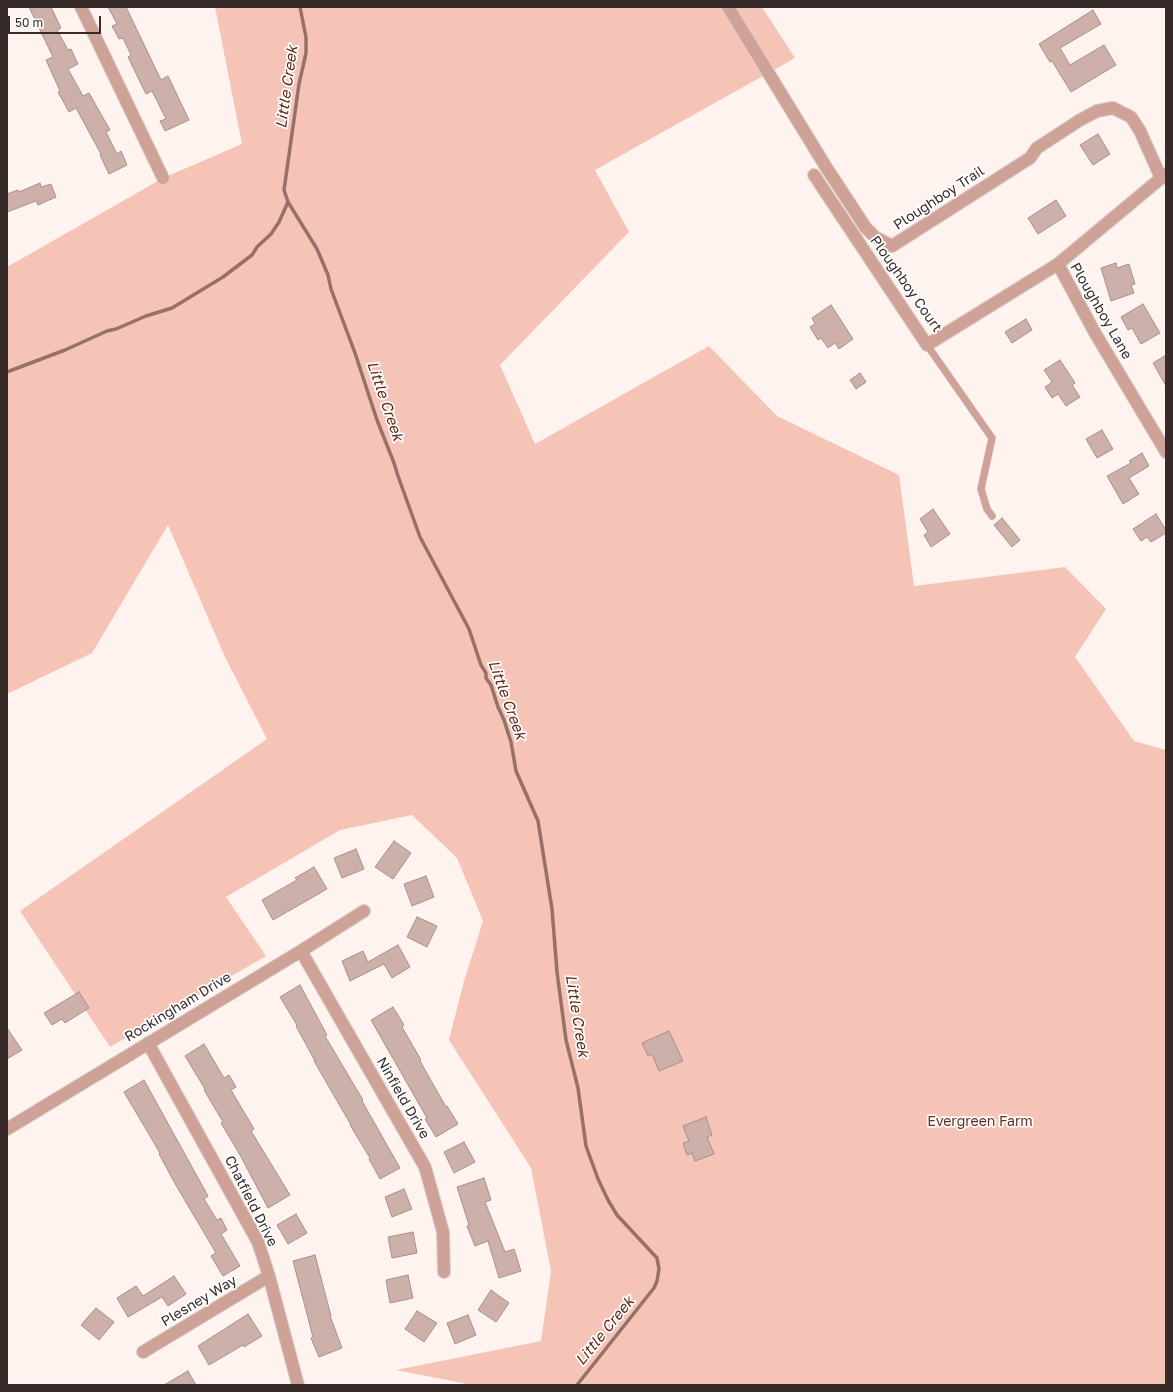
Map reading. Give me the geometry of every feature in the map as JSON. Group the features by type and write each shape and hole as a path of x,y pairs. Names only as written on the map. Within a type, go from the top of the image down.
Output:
{"street":[{"path":"81,7 163,178"},
{"name":"Ploughboy Trail","path":"728,7 826,167 866,228 875,237 892,246 1030,158 1037,148 1080,120 1097,111 1113,108 1131,117 1164,176"},
{"name":"Ploughboy Court","path":"814,174 927,345 1058,264"},
{"name":"Ploughboy Lane","path":"1164,176 1058,264 1095,332 1166,452"},
{"name":"Rockingham Drive","path":"7,1130 364,911"},
{"name":"Ninfield Drive","path":"301,951 425,1167 443,1232 444,1272"},
{"name":"Chatfield Drive","path":"148,1043 258,1242 269,1276 298,1385"},
{"name":"Plesney Way","path":"143,1352 269,1276"}],"lane":[{"path":"927,345 992,438 981,489 987,509 992,516"}],"green space":[{"name":"Evergreen Farm","path":"215,7 762,7 795,58 595,170 629,232 500,365 535,444 709,346 777,416 899,475 914,586 1065,567 1106,609 1075,657 1134,741 1166,750 1166,1385 472,1385 396,1370 541,1341 551,1271 531,1168 449,1040 464,981 483,921 457,858 412,815 340,830 226,897 266,956 110,1047 20,911 267,739 225,657 168,525 92,653 7,694 7,267 163,178 242,144"}],"building":[{"path":"29,7 51,7 61,28 57,30 68,50 71,49 78,64 68,69 83,96 89,93 110,130 106,132 117,154 121,151 127,165 109,174 100,155 101,154 76,108 69,112 58,92 60,91 46,60 53,57"},
{"path":"108,7 126,7 161,80 168,76 189,120 165,131 160,121 166,119 152,91 146,94 128,57 131,55 123,38 119,39 112,26 117,24"},
{"path":"1093,10 1101,24 1060,48 1070,65 1104,45 1116,65 1071,92 1052,61 1050,62 1039,44"},
{"path":"1098,134 1110,154 1093,165 1080,145"},
{"path":"40,183 41,187 51,184 56,197 38,205 36,201 7,212 7,194 18,190 19,192"},
{"path":"1056,200 1066,216 1038,234 1028,218"},
{"path":"1116,263 1117,268 1129,264 1135,284 1131,285 1134,293 1111,301 1101,268"},
{"path":"1143,304 1160,333 1141,344 1132,328 1128,330 1121,317"},
{"path":"831,305 853,339 839,349 835,343 828,348 821,338 818,340 810,327 815,324 812,318"},
{"path":"1026,319 1032,330 1012,343 1005,332"},
{"path":"1166,355 1166,386 1153,363"},
{"path":"1060,360 1075,383 1072,385 1080,397 1066,406 1058,394 1052,398 1045,387 1052,382 1044,370"},
{"path":"860,373 866,382 856,389 850,380"},
{"path":"1102,430 1113,449 1097,458 1086,439"},
{"path":"1142,453 1149,466 1129,478 1139,494 1123,504 1107,476 1131,463 1129,461"},
{"path":"933,509 950,534 931,547 924,535 928,532 920,519"},
{"path":"1156,514 1166,530 1166,533 1151,542 1147,537 1141,541 1133,529"},
{"path":"1002,518 1020,540 1012,547 994,525"},
{"path":"394,841 411,853 393,879 375,867"},
{"path":"356,849 364,869 342,878 334,858"},
{"path":"314,867 327,889 273,920 262,900 297,880 295,878"},
{"path":"426,876 434,897 412,906 404,884"},
{"path":"417,917 437,926 427,947 407,937"},
{"path":"398,945 410,967 392,978 384,964 350,981 342,961 363,951 368,962"},
{"path":"300,985 327,1035 325,1036 363,1100 362,1101 400,1168 380,1179 369,1159 370,1158 314,1061 296,1026 297,1025 280,997"},
{"path":"79,992 89,1008 65,1023 62,1019 52,1025 44,1013"},
{"path":"393,1007 404,1025 402,1027 421,1060 420,1061 446,1107 447,1106 458,1124 436,1137 425,1119 427,1118 371,1020"},
{"path":"7,1028 22,1050 7,1059"},
{"path":"669,1031 683,1061 659,1071 652,1054 648,1056 642,1043"},
{"path":"204,1044 224,1078 229,1075 236,1087 231,1090 254,1129 251,1131 290,1195 268,1208 221,1123 223,1122 204,1090 205,1089 185,1056"},
{"path":"144,1080 208,1196 204,1199 217,1220 221,1218 227,1230 221,1234 240,1266 223,1276 211,1256 216,1253 124,1092"},
{"path":"706,1117 712,1135 707,1137 714,1154 695,1161 692,1153 687,1155 683,1143 689,1141 683,1126"},
{"path":"464,1142 475,1162 454,1173 444,1152"},
{"path":"484,1178 491,1200 485,1202 505,1252 514,1249 521,1271 499,1278 488,1241 475,1246 467,1226 469,1225 457,1187"},
{"path":"404,1189 412,1209 392,1217 385,1197"},
{"path":"296,1214 307,1233 288,1244 277,1225"},
{"path":"413,1232 417,1253 392,1258 388,1237"},
{"path":"315,1255 330,1316 342,1348 319,1357 311,1338 313,1337 293,1261"},
{"path":"408,1275 413,1298 390,1303 386,1280"},
{"path":"174,1276 186,1294 168,1306 162,1297 128,1317 117,1298 136,1286 143,1296"},
{"path":"491,1290 509,1303 496,1322 478,1310"},
{"path":"96,1308 114,1322 99,1340 81,1325"},
{"path":"417,1311 437,1323 424,1342 405,1329"},
{"path":"248,1314 262,1336 244,1347 243,1345 209,1365 198,1346"},
{"path":"468,1315 476,1335 455,1344 447,1323"},
{"path":"188,1371 196,1385 164,1385"}],"waterway":[{"name":"Little Creek","path":"300,7 306,37 306,53 299,84 284,190 288,202 317,249 328,275 331,289 420,537 469,629 481,665 486,673 486,678 491,685 504,720 511,742 516,771 538,821 552,909 557,972 566,1040 578,1088 586,1146 598,1179 617,1215 657,1258 659,1269 654,1288 577,1385"},
{"path":"7,372 65,350 107,331 172,308 223,277 252,255 257,247 271,234 279,222 288,202"}]}
